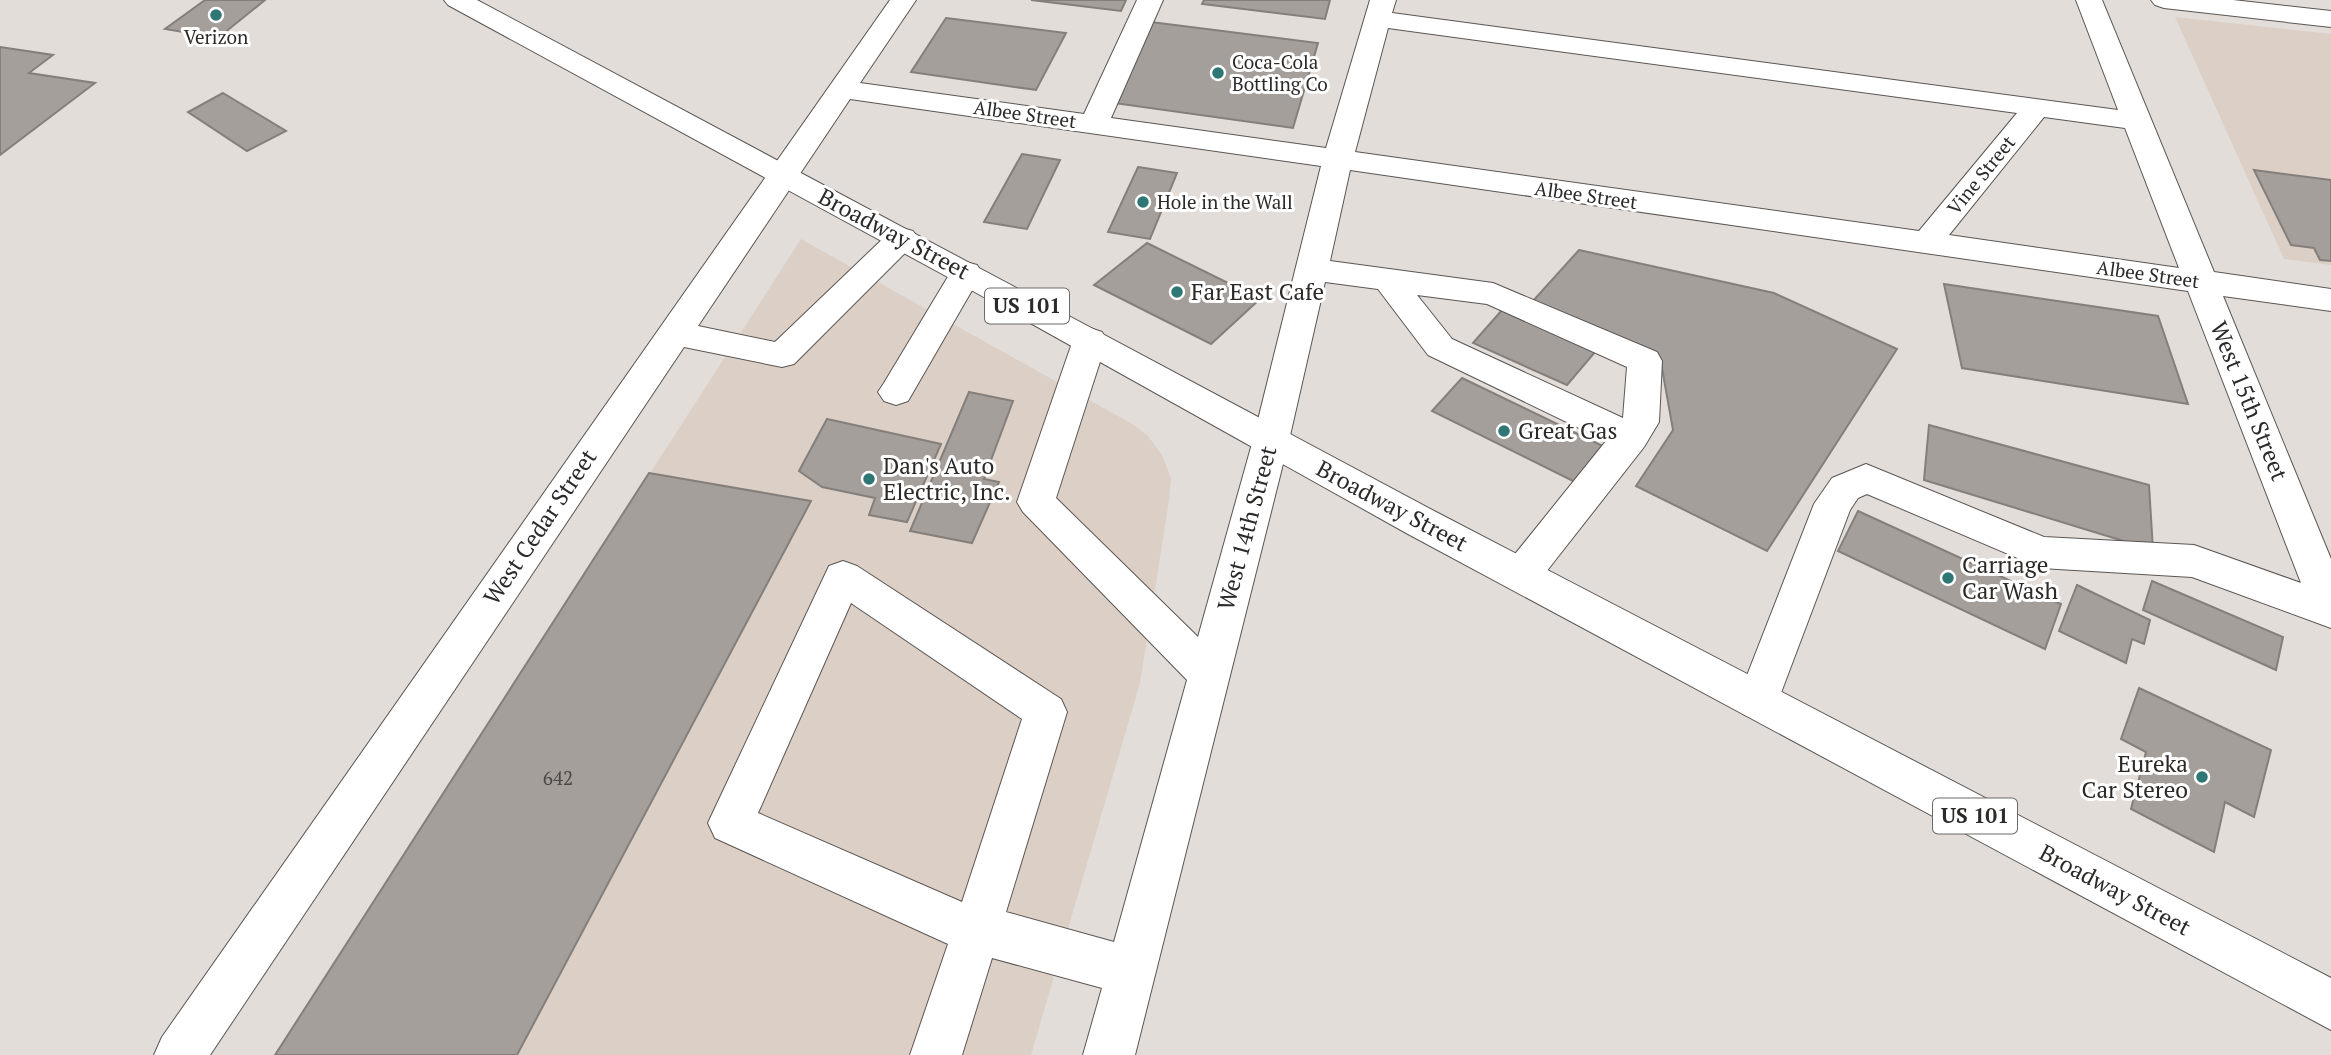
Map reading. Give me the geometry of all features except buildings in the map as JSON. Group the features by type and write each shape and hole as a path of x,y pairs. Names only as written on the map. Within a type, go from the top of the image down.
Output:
{"main road":[{"name":"Broadway Street","path":"457,0 1521,575 2331,1005"},
{"name":"West Cedar Street","path":"180,1055 903,0"},
{"path":"1094,123 1150,0"},
{"name":"West 15th Street","path":"2089,0 2331,609"},
{"path":"2164,0 2331,19"},
{"path":"1381,9 2137,121"},
{"name":"West 14th Street","path":"1109,1055 1271,440 1314,270 1338,159 1381,9"},
{"name":"Albee Street","path":"841,89 2331,300"},
{"name":"Vine Street","path":"1926,243 2036,108"},
{"path":"673,334 782,355 902,239"},
{"path":"1314,270 1493,294 1645,361 1641,422 1521,575"},
{"path":"896,392 966,273"},
{"path":"1387,279 1440,347 1631,438"},
{"path":"1090,340 1037,502 1209,674"},
{"path":"1758,701 1833,504 1845,488 1866,478 2041,552 2194,561 2331,609"},
{"path":"936,1055 976,932 1046,712 843,577 730,823 976,932 1007,936 1129,971"}],"shaded area":[{"path":"2175,17 2331,34 2331,265 2284,259"},
{"path":"801,239 1134,425 1148,436 1162,455 1171,478 1140,683 1031,1055 275,1055"}],"place":[{"name":"Verizon","path":"216,15"},
{"name":"Coca-Cola Bottling Co","path":"1218,73"},
{"name":"Hole in the Wall","path":"1143,202"},
{"name":"Far East Cafe","path":"1177,292"},
{"name":"Great Gas","path":"1504,431"},
{"name":"Dan's Auto Electric, Inc.","path":"869,479"},
{"name":"Carriage Car Wash","path":"1948,578"},
{"name":"Eureka Car Stereo","path":"2202,777"}]}
